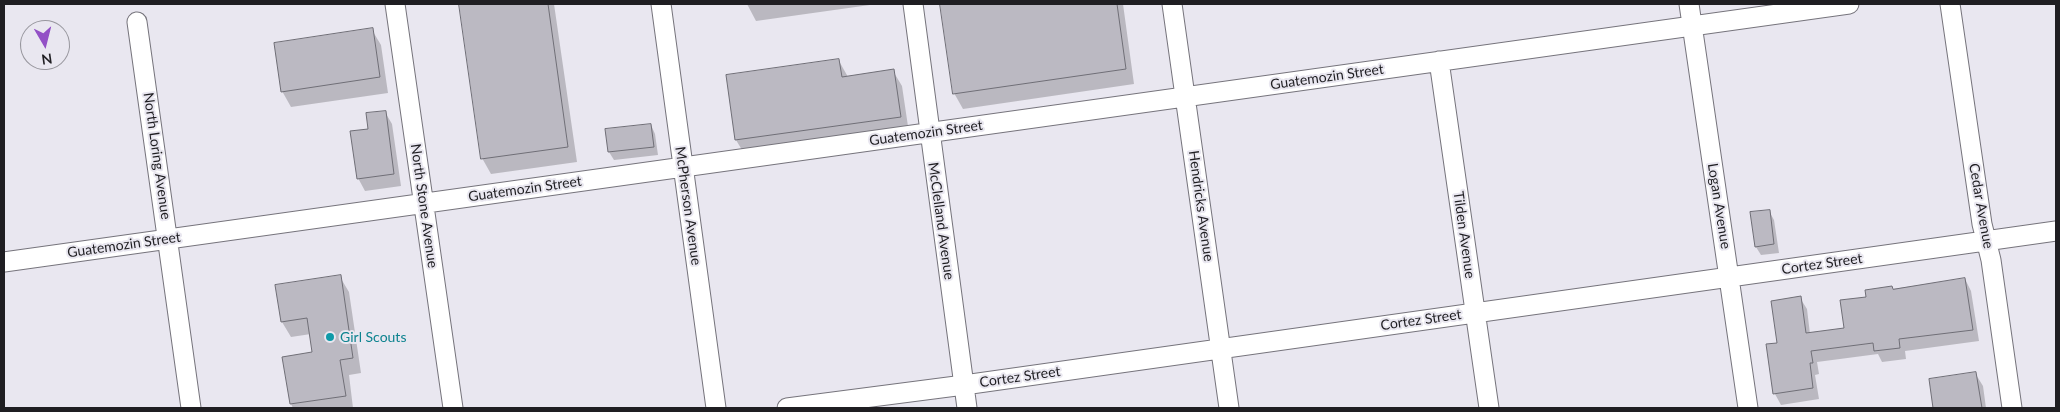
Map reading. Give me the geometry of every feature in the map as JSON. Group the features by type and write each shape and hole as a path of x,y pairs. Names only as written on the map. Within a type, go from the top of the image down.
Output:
{"street":[{"name":"North Stone Avenue","path":"395,4 452,408"},
{"name":"McPherson Avenue","path":"661,4 716,408"},
{"name":"McClelland Avenue","path":"913,4 967,408"},
{"name":"Hendricks Avenue","path":"1172,4 1229,408"},
{"name":"Logan Avenue","path":"1689,4 1748,408"},
{"name":"Guatemozin Street","path":"4,262 1849,4"},
{"name":"Cedar Avenue","path":"1950,4 1982,224 1991,260 2012,408"},
{"name":"North Loring Avenue","path":"137,22 169,238 191,408"},
{"name":"Tilden Avenue","path":"1439,61 1489,408"},
{"name":"Cortez Street","path":"786,408 964,385 2056,231"}],"building":[{"path":"459,4 548,4 568,147 481,159"},
{"path":"940,4 1117,4 1126,69 953,94"},
{"path":"373,28 380,77 281,92 274,43"},
{"path":"839,59 842,77 894,69 901,117 735,140 726,75"},
{"path":"386,111 394,174 357,179 350,131 368,129 366,113"},
{"path":"651,124 654,147 608,152 605,129"},
{"path":"1770,210 1774,244 1755,247 1750,212"},
{"name":"Girl Scouts","path":"341,275 353,358 340,360 346,396 290,404 282,357 312,352 307,318 281,322 275,285"},
{"path":"1965,278 1973,330 1899,339 1900,348 1874,351 1873,343 1811,351 1813,363 1810,363 1813,388 1773,394 1766,344 1777,343 1771,301 1801,296 1806,333 1844,328 1840,300 1866,297 1865,290 1892,286 1893,289"},
{"path":"1976,372 1982,408 1933,408 1929,379"}],"place":[{"name":"Girl Scouts","path":"330,337"}]}
